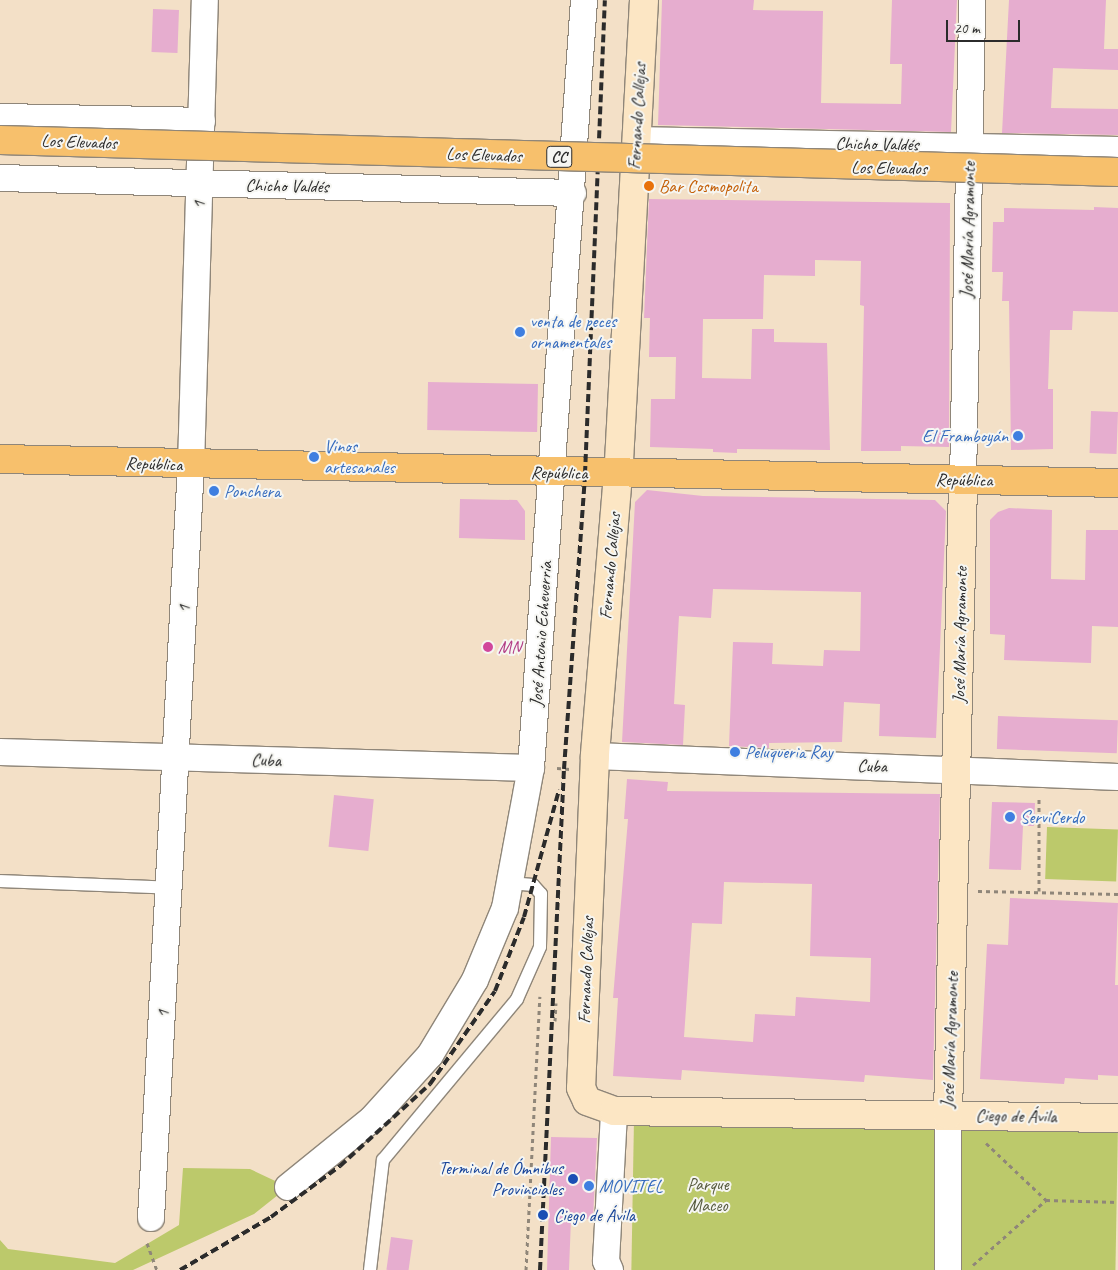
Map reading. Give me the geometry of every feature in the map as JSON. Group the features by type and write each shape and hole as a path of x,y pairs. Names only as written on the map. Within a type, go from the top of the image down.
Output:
{"main road":[{"name":"Los Elevados","path":"0,140 1118,172"},
{"name":"República","path":"0,459 192,466 1118,483"}],"street":[{"name":"1","path":"151,1218 171,888 192,466 205,0"},
{"name":"José Antonio Echeverría","path":"288,1187 372,1119 430,1055 475,980 505,908 531,768 573,193 584,0"},
{"name":"Fernando Callejas","path":"614,1111 587,1101 581,1088 595,756 618,474 644,0"},
{"name":"José María Agramonte","path":"948,1270 948,1115 955,891 972,0"},
{"path":"0,117 202,121"},
{"name":"Chicho Valdés","path":"636,140 1118,150"},
{"name":"Chicho Valdés","path":"0,178 573,193"},
{"name":"Cuba","path":"0,752 531,768"},
{"name":"Cuba","path":"595,756 1118,777"},
{"path":"610,1270 606,1261 614,1111"},
{"name":"Ciego de Ávila","path":"614,1111 1118,1118"}],"lane":[{"path":"0,881 171,888"},
{"path":"370,1270 383,1160 517,999 540,947 541,894 533,885 510,883"}],"path":[{"path":"1039,774 1039,891"},
{"path":"955,891 1039,891 1118,894"},
{"path":"526,1270 540,989"},
{"path":"979,1136 1046,1200 1118,1202"},
{"path":"967,1270 1046,1200"}],"green space":[{"path":"1047,827 1118,829 1116,881 1045,879"},
{"name":"Parque Maceo","path":"634,1119 1118,1127 1115,1270 631,1270"},
{"path":"183,1168 250,1169 288,1187 254,1214 133,1270 0,1270 0,1240 8,1249 115,1263 179,1225"}],"building":[{"path":"662,0 754,0 753,10 823,11 821,103 901,104 902,64 890,64 892,0 957,0 951,132 658,125"},
{"path":"1009,0 1106,0 1104,49 1118,49 1118,70 1053,68 1051,108 1118,109 1118,135 1002,133"},
{"path":"153,9 179,10 177,53 151,52"},
{"path":"649,199 950,203 949,447 901,446 901,451 861,451 864,306 860,305 861,261 815,260 815,276 764,275 763,319 703,319 702,378 751,379 752,329 774,329 774,342 827,343 830,450 737,449 737,453 713,452 713,449 650,447 651,399 675,399 676,357 649,357 650,318 644,318"},
{"path":"1094,207 1118,208 1118,312 1073,311 1072,330 1050,330 1048,389 1053,389 1053,449 1011,450 1009,301 1002,301 1003,272 992,272 993,222 1004,222 1004,208 1094,210"},
{"path":"428,382 538,384 537,432 427,430"},
{"path":"1091,411 1118,412 1117,454 1090,453"},
{"path":"647,490 703,496 935,500 946,511 936,738 879,736 880,704 844,702 842,742 769,743 769,748 729,746 733,642 773,643 772,664 823,666 824,650 860,651 861,592 713,589 711,618 679,616 674,704 685,705 683,745 622,742 635,502"},
{"path":"460,499 517,500 525,511 525,540 459,538"},
{"path":"1009,508 1052,510 1051,579 1085,580 1086,530 1118,530 1118,627 1092,626 1091,663 1004,660 1005,635 990,634 990,520 998,512"},
{"path":"998,716 1118,720 1117,753 997,749"},
{"path":"627,779 668,782 667,791 940,794 933,1080 865,1075 864,1082 682,1070 681,1080 613,1076 618,998 613,998 628,819 624,819","holes":["724,882 812,884 810,956 871,958 870,1002 796,997 795,1016 755,1014 753,1042 684,1037 692,923 722,924"]},
{"path":"334,795 374,799 368,851 329,847"},
{"path":"992,802 1035,803 1034,826 1023,826 1021,870 989,869"},
{"path":"1010,898 1118,903 1115,985 1118,985 1118,1076 1098,1075 1098,1080 1065,1078 1064,1084 980,1079 987,944 1008,945"},
{"name":"Terminal de Ómnibus Provinciales","path":"551,1137 597,1138 593,1219 571,1219 569,1270 547,1270"},
{"path":"391,1237 413,1240 409,1270 386,1270"}],"railway":[{"path":"540,1270 564,769 585,474 605,0"},
{"path":"180,1270 271,1217 340,1166 430,1084 495,991 524,917 559,790"}],"place":[{"name":"Bar Cosmopolita","path":"649,186"},
{"name":"venta de peces ornamentales","path":"520,332"},
{"name":"El Framboyán","path":"1018,436"},
{"name":"Vinos artesanales","path":"314,457"},
{"name":"Ponchera","path":"214,491"},
{"name":"MN","path":"488,647"},
{"name":"Peluqueria Ray","path":"735,752"},
{"name":"ServiCerdo","path":"1010,817"},
{"name":"Terminal de Ómnibus Provinciales","path":"573,1179"},
{"name":"MOVITEL","path":"589,1186"},
{"name":"Ciego de Ávila","path":"543,1215"}]}
